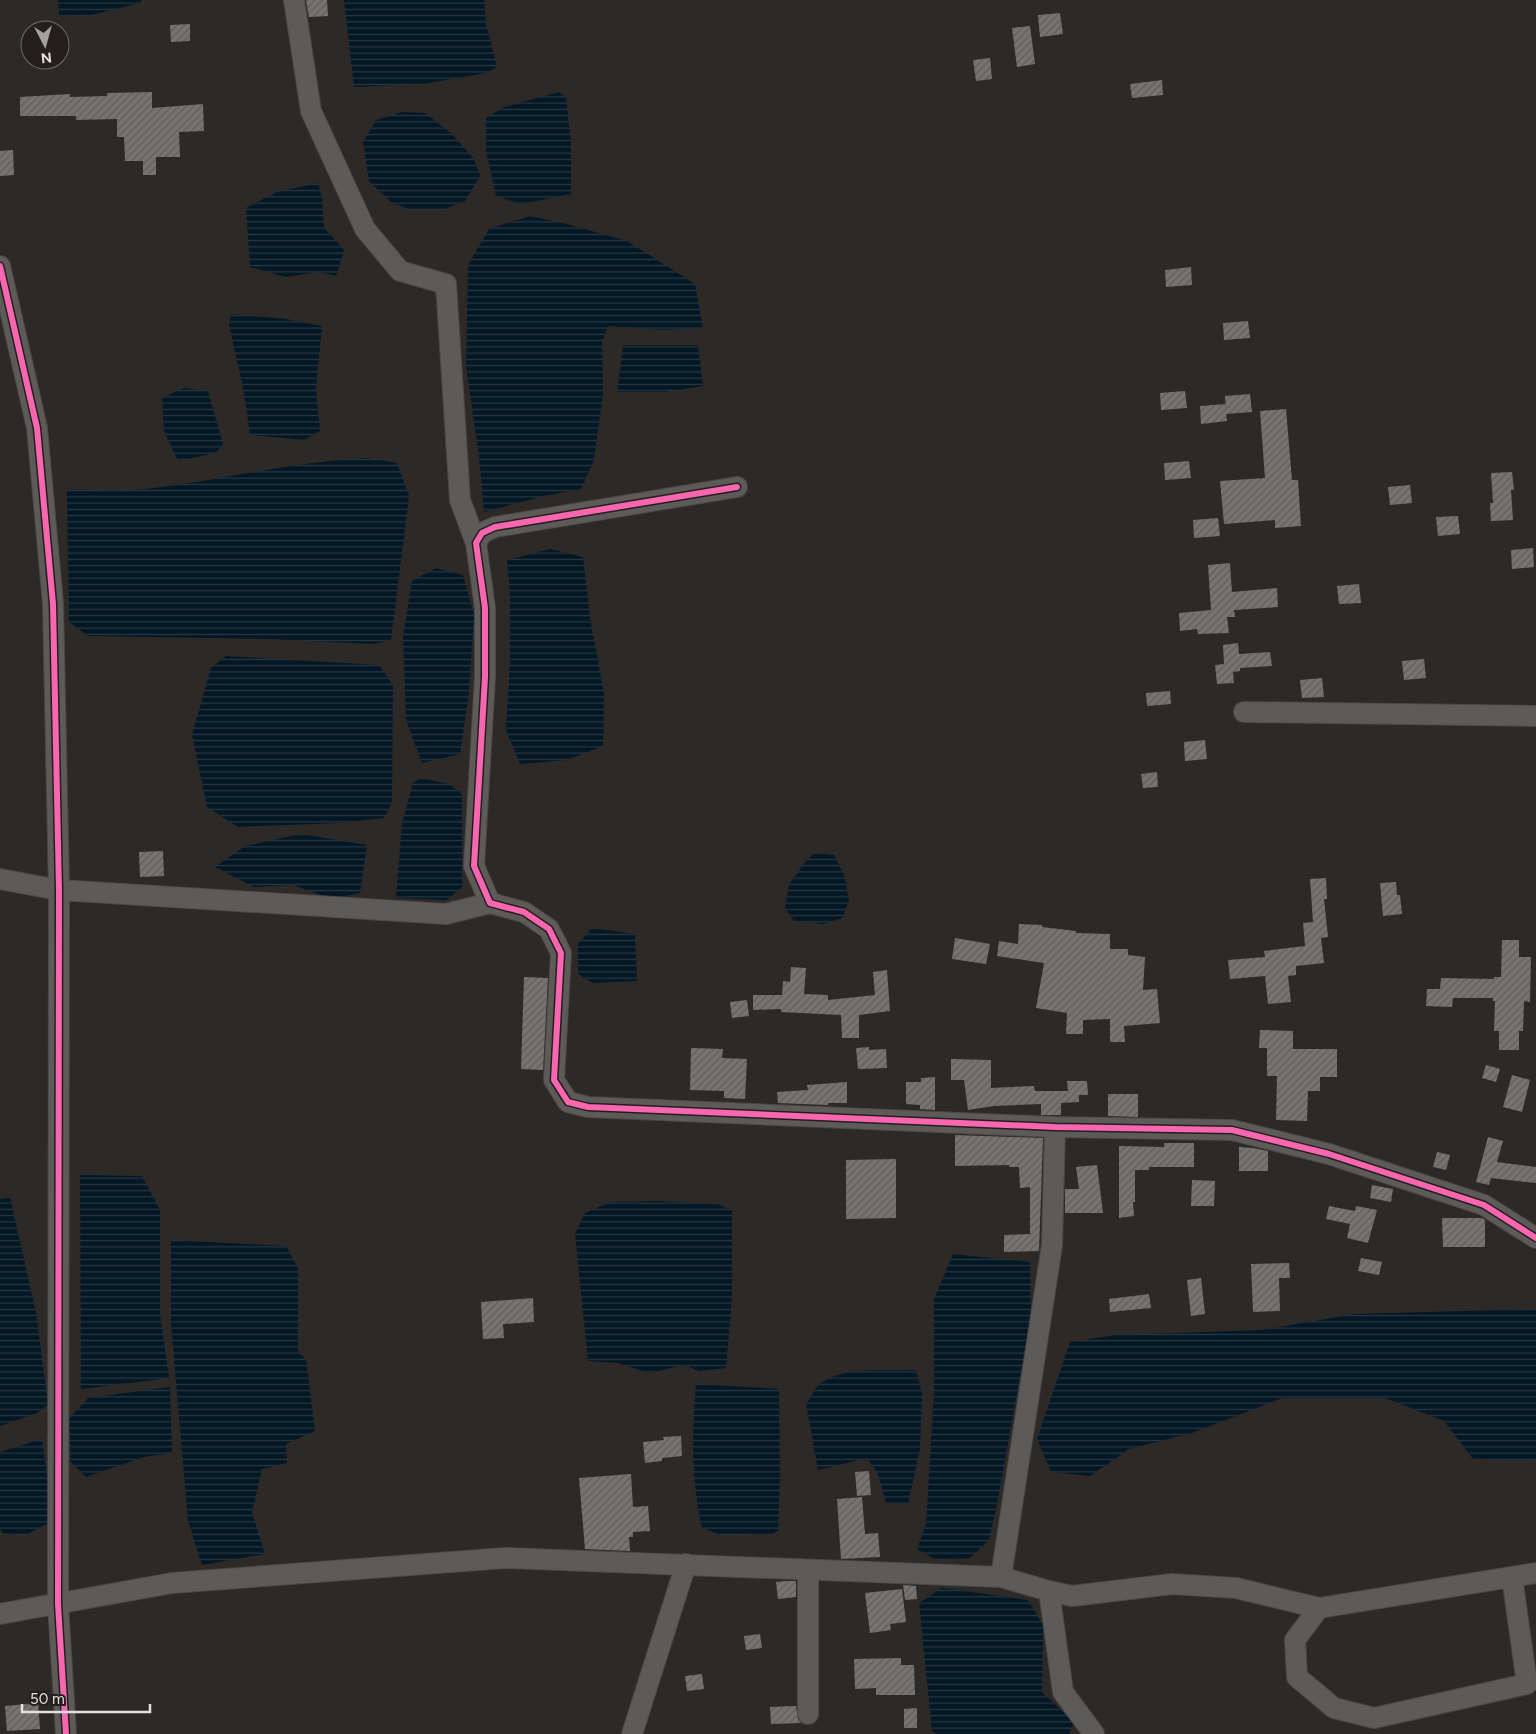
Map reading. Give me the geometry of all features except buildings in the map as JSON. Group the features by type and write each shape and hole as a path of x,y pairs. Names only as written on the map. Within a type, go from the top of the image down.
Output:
{"street":[{"path":"294,0 311,111 366,229 400,271 446,284 456,470 460,500 476,542 485,608 485,677 474,866 490,903"},
{"path":"0,266 37,428 53,604 59,890 58,1604 66,1734"},
{"path":"476,542 482,533 495,527 737,487"},
{"path":"1244,712 1536,716"},
{"path":"0,879 59,890 446,914 490,903 524,912 549,929 560,953 554,1080 568,1102 588,1106 1055,1127 1232,1130 1329,1154 1484,1205 1536,1238"},
{"path":"1001,1577 1052,1245 1055,1127"},
{"path":"0,1614 172,1583 505,1558 1001,1577 1072,1596 1172,1584 1227,1587 1320,1608 1536,1573"},
{"path":"632,1734 686,1564"},
{"path":"1320,1608 1295,1640 1297,1677 1334,1708 1374,1718 1531,1684 1512,1577"},
{"path":"808,1580 808,1714"},
{"path":"1049,1591 1063,1692 1094,1734"}],"water":[{"path":"58,0 141,0 140,3 87,16 59,15"},
{"path":"344,0 484,0 486,24 497,67 486,73 423,84 354,87"},
{"path":"559,92 566,98 571,143 571,194 521,204 496,196 486,151 486,118 504,107"},
{"path":"402,112 425,113 453,135 474,159 480,176 465,201 442,210 411,210 391,202 369,181 363,142 376,120"},
{"path":"318,183 322,198 324,228 344,250 336,276 318,272 286,277 250,267 246,208 277,192"},
{"path":"530,216 627,241 695,284 703,328 663,330 608,326 602,342 603,393 594,460 581,489 544,496 484,512 479,456 466,367 468,265 489,229"},
{"path":"231,314 286,319 322,326 316,389 320,431 304,440 250,435 244,392 229,325"},
{"path":"623,345 698,345 703,386 666,392 617,392"},
{"path":"184,388 208,391 223,444 216,453 178,461 164,431 162,398"},
{"path":"369,458 397,463 409,496 391,640 373,644 268,639 88,636 69,622 67,490 144,489 315,463"},
{"path":"550,549 583,557 590,618 604,694 603,746 567,760 520,764 506,730 510,663 510,595 507,560"},
{"path":"436,568 463,575 474,615 469,692 460,754 422,763 406,720 403,636 412,581"},
{"path":"226,656 379,665 393,685 392,802 384,818 340,823 238,827 207,807 192,735 211,668"},
{"path":"421,778 449,784 462,794 462,887 447,900 396,898 402,823 413,783"},
{"path":"301,834 367,845 360,893 332,899 293,885 254,887 215,867 245,846"},
{"path":"814,853 834,855 844,875 849,900 842,918 824,924 794,921 785,908 789,885 805,862"},
{"path":"592,928 635,934 637,981 593,983 578,974 578,944"},
{"path":"80,1175 142,1176 160,1210 160,1315 169,1378 81,1389"},
{"path":"10,1198 36,1312 48,1405 37,1413 0,1426 0,1199"},
{"path":"657,1201 718,1204 732,1211 732,1297 726,1368 699,1371 684,1365 650,1373 617,1363 588,1361 575,1234 585,1213 611,1202"},
{"path":"171,1240 286,1246 298,1268 298,1352 306,1359 315,1431 286,1444 287,1463 262,1469 252,1512 265,1554 202,1565 188,1521 171,1323"},
{"path":"953,1254 1030,1262 1031,1315 989,1540 970,1558 936,1560 917,1549 926,1524 934,1392 934,1299"},
{"path":"1536,1309 1536,1460 1473,1459 1444,1421 1385,1398 1282,1398 1192,1433 1129,1449 1090,1476 1051,1472 1037,1439 1070,1342 1116,1335 1262,1330 1355,1314"},
{"path":"916,1370 922,1393 920,1449 908,1504 886,1503 878,1474 867,1458 818,1470 806,1404 817,1387 837,1375 850,1372"},
{"path":"696,1384 779,1389 780,1478 778,1531 771,1534 721,1535 702,1528 698,1510 693,1456"},
{"path":"170,1387 172,1453 144,1457 86,1477 71,1462 69,1419 88,1398"},
{"path":"42,1439 53,1521 25,1535 3,1533 0,1529 0,1452"},
{"path":"942,1588 1028,1600 1043,1625 1042,1692 1074,1723 1069,1734 937,1734 932,1731 919,1603"}],"cycle path":[{"path":"0,266 37,428 53,604 59,890 58,1604 66,1734"},
{"path":"737,487 495,527 482,533 476,543 485,608 485,677 474,866 490,903 524,912 549,929 561,953 554,1080 568,1102 588,1107 1055,1127 1232,1130 1329,1154 1484,1205 1536,1238"}]}
